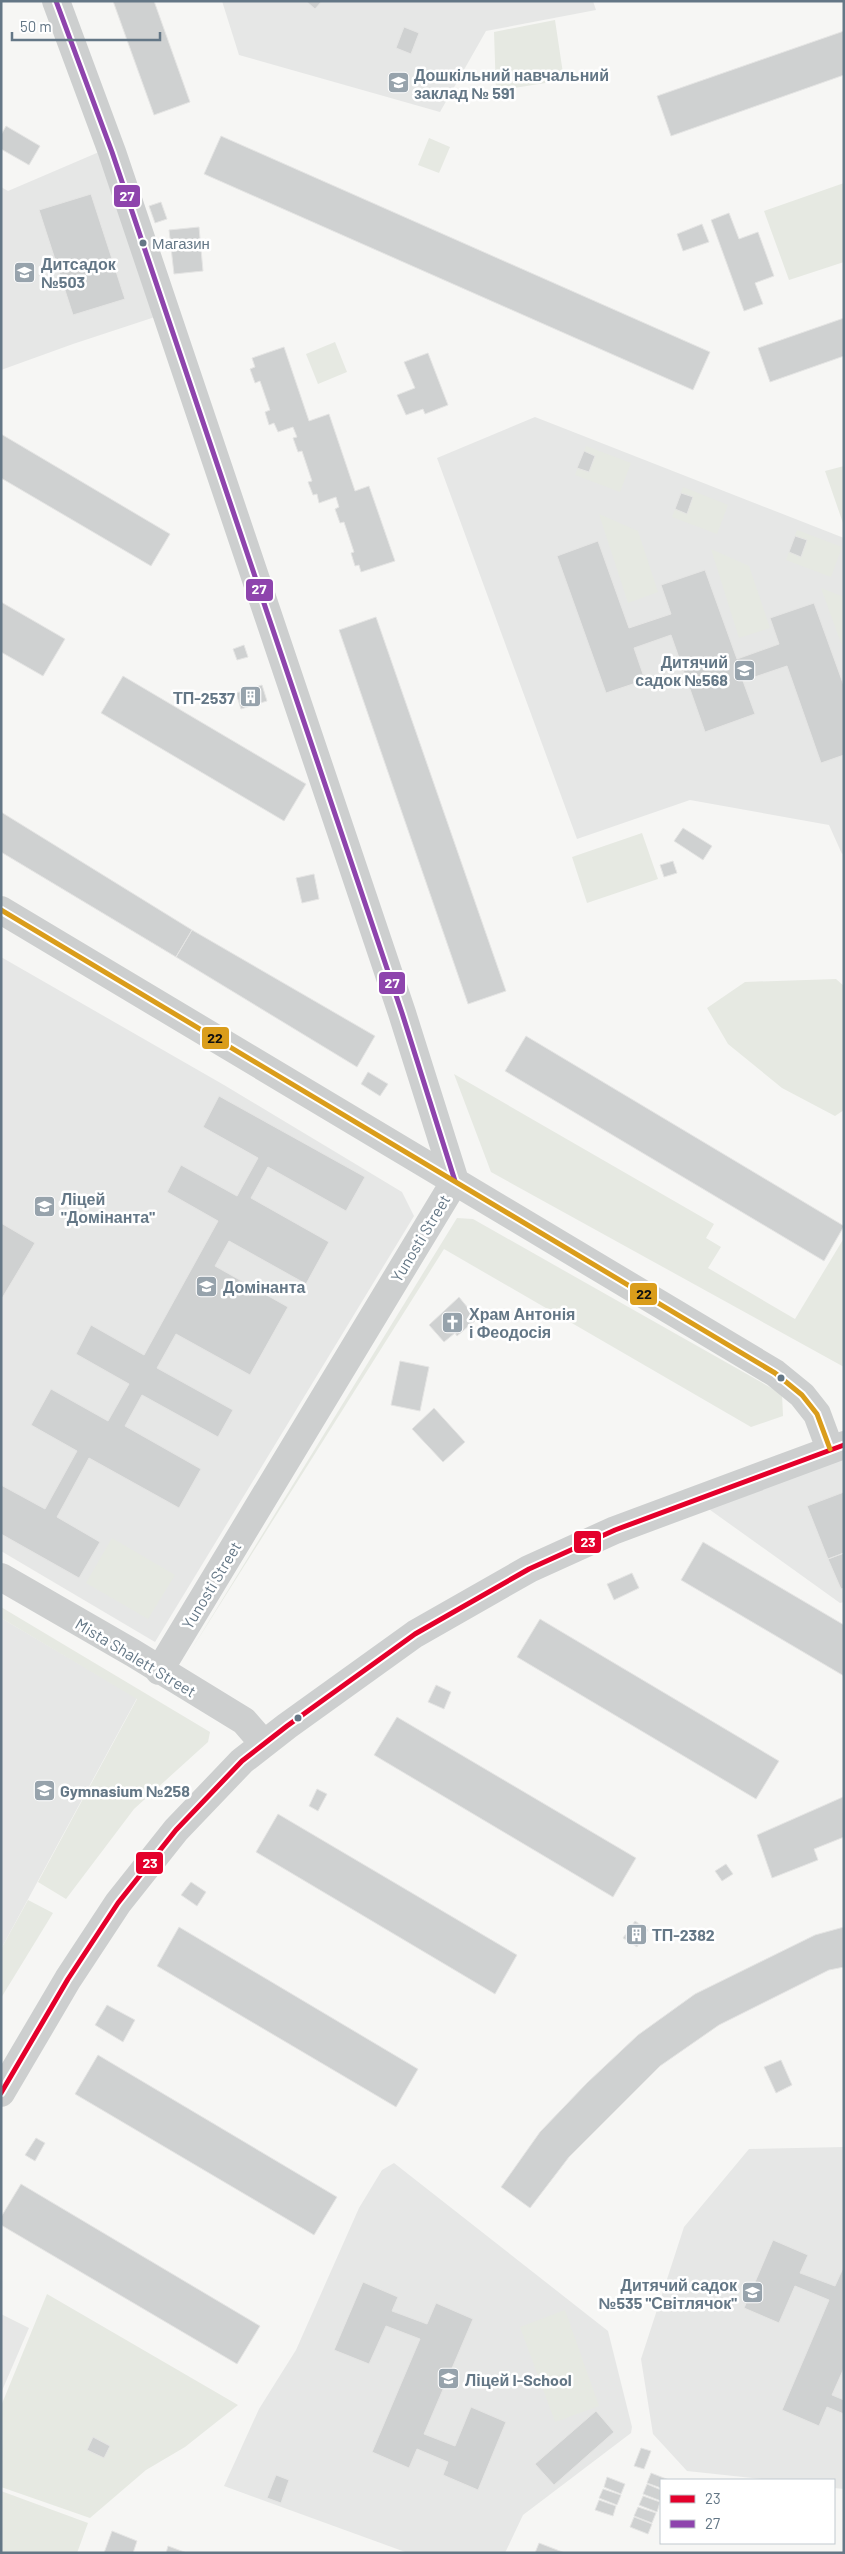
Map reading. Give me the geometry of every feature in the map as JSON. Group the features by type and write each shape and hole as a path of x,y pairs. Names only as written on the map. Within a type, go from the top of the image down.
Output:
{"street":[{"path":"1,2092 68,1979 118,1903 176,1830 242,1761 264,1744 416,1634 528,1569 615,1530 837,1447 817,1414 802,1395 775,1373 455,1181 407,1028 112,152 57,4"},
{"name":"Yunosti Street","path":"1,910 455,1181 159,1671"},
{"name":"Mista Shalett Street","path":"1,1577 133,1653 159,1671 244,1721 264,1744"}],"shaded area":[{"name":"Дошкільний навчальний заклад № 591","path":"222,1 593,1 596,10 486,31 440,112 239,55"},
{"path":"555,20 564,80 496,91 494,32"},
{"path":"429,138 450,147 439,173 418,165"},
{"path":"106,149 161,315 1,370 1,187 8,191"},
{"path":"844,183 844,262 789,280 764,211"},
{"path":"335,342 347,372 318,384 306,354"},
{"path":"535,417 844,538 844,853 842,854 829,825 690,800 577,839 437,458"},
{"path":"586,446 631,463 620,492 575,475"},
{"path":"844,466 844,526 825,471"},
{"path":"683,487 728,505 717,534 672,517"},
{"path":"599,514 638,531 658,592 628,603"},
{"path":"797,530 842,547 831,577 786,560"},
{"path":"711,549 749,566 770,628 739,638"},
{"path":"821,588 844,597 844,645 842,646"},
{"path":"642,833 658,879 587,903 572,857"},
{"name":"Домінанта","path":"1,957 224,1085 402,1192 414,1216 155,1642 1,1551"},
{"path":"836,979 844,986 844,1110 835,1116 782,1088 728,1044 707,1008 745,982"},
{"path":"454,1074 714,1224 706,1238 721,1247 708,1268 795,1319 844,1238 844,1367 491,1172"},
{"path":"457,1218 473,1219 782,1394 783,1416 751,1427 444,1249 190,1652"},
{"path":"844,1456 844,1602 840,1603 706,1507"},
{"path":"112,1538 175,1575 148,1619 86,1583"},
{"path":"1,1607 210,1732 208,1742 134,1809 66,1899 38,1882 137,1699 1,1618"},
{"name":"Gymnasium №258","path":"1,1618 137,1698 1,1949"},
{"path":"28,1900 53,1913 1,1998 1,1949"},
{"name":"Дитячий садок №535 \"Світлячок\"","path":"844,2147 844,2489 835,2488 835,2479 761,2479 687,2471 653,2434 641,2359 684,2227 749,2149"},
{"name":"Ліцей I-School","path":"394,2163 608,2331 632,2427 631,2433 523,2515 505,2553 408,2553 224,2486 259,2409 296,2350 359,2208 382,2170"},
{"path":"47,2294 238,2405 185,2447 146,2470 90,2518 1,2487 1,2406"},
{"path":"565,2310 599,2406 555,2422 520,2327"},
{"path":"1,2314 29,2328 1,2393"},
{"path":"1,2491 88,2523 77,2553 1,2553"}],"building":[{"path":"113,1 154,1 190,102 154,115"},
{"path":"306,1 322,1 315,9"},
{"path":"404,27 419,33 411,54 396,48"},
{"path":"844,31 844,75 671,136 657,96"},
{"path":"6,126 40,146 29,165 1,149 1,135"},
{"path":"221,136 710,352 693,390 204,174"},
{"path":"91,194 125,299 73,315 39,210"},
{"path":"161,202 167,219 155,223 149,206"},
{"path":"729,213 739,239 758,232 774,276 755,283 763,304 744,311 711,220"},
{"path":"702,224 709,242 683,251 677,234"},
{"path":"199,227 203,271 174,274 169,230"},
{"path":"844,318 844,356 770,382 758,348"},
{"path":"284,347 309,421 329,414 355,491 369,486 395,561 361,572 359,565 355,566 351,553 354,552 344,522 340,523 335,509 339,507 336,497 319,503 317,494 313,495 308,482 312,481 302,451 298,452 293,438 297,437 293,427 278,432 274,423 269,425 265,412 270,410 260,381 255,383 250,369 255,367 252,358"},
{"path":"428,353 448,405 425,414 423,409 406,415 397,395 415,388 404,362"},
{"path":"1,434 170,534 151,566 1,478"},
{"path":"584,451 595,456 589,472 577,468"},
{"path":"681,493 693,497 687,514 675,509"},
{"path":"795,536 807,540 801,557 789,552"},
{"path":"598,541 629,628 671,614 661,585 705,570 737,659 779,644 770,618 814,603 844,686 844,755 821,763 787,666 743,681 755,714 705,732 671,635 634,648 645,680 606,693 557,556"},
{"path":"1,602 65,639 43,676 1,652"},
{"path":"376,617 506,991 468,1004 339,630"},
{"path":"244,645 248,657 237,660 233,649"},
{"path":"123,676 306,784 284,821 101,713"},
{"name":"ТП-2537","path":"262,685 267,701 241,709 236,693"},
{"path":"1,812 192,930 176,957 1,852"},
{"path":"683,828 712,846 703,860 674,841"},
{"path":"673,861 677,873 664,877 660,865"},
{"path":"314,874 319,899 302,903 296,878"},
{"path":"192,930 375,1036 357,1067 176,957"},
{"path":"526,1036 844,1226 824,1261 505,1071"},
{"path":"368,1072 388,1084 380,1096 361,1084"},
{"path":"219,1096 365,1177 346,1211 268,1167 251,1198 329,1242 306,1284 229,1241 215,1266 288,1307 250,1375 176,1334 157,1368 233,1410 218,1437 142,1395 125,1426 201,1469 179,1508 89,1458 57,1517 100,1542 79,1578 1,1534 1,1485 45,1509 77,1451 31,1425 51,1389 108,1421 129,1384 76,1354 91,1325 144,1355 218,1221 167,1192 181,1165 237,1196 258,1158 203,1127"},
{"path":"1,1223 35,1243 1,1300"},
{"name":"Храм Антонія і Феодосія","path":"459,1297 477,1319 457,1336 455,1333 444,1342 429,1325"},
{"path":"400,1361 429,1367 420,1411 391,1405"},
{"path":"434,1408 465,1442 443,1462 412,1429"},
{"path":"844,1492 844,1553 828,1559 807,1506"},
{"path":"703,1542 844,1625 844,1676 681,1580"},
{"path":"844,1553 844,1588 841,1589 828,1559"},
{"path":"632,1573 639,1588 614,1600 607,1584"},
{"path":"540,1619 779,1761 756,1799 517,1657"},
{"path":"436,1685 451,1692 444,1709 428,1702"},
{"path":"397,1717 636,1858 613,1897 374,1755"},
{"path":"317,1789 327,1794 318,1811 309,1806"},
{"path":"843,1797 844,1837 814,1849 818,1860 772,1878 757,1835"},
{"path":"278,1814 517,1955 495,1994 256,1852"},
{"path":"726,1864 733,1874 722,1881 715,1871"},
{"path":"191,1882 206,1892 197,1906 181,1895"},
{"name":"ТП-2382","path":"635,1921 648,1930 637,1947 623,1938"},
{"path":"179,1927 418,2069 396,2107 157,1966"},
{"path":"844,1927 844,1967 829,1970 719,2025 660,2066 569,2157 530,2208 501,2187 540,2132 587,2083 638,2035 695,1994 815,1935"},
{"path":"107,2005 135,2020 123,2042 95,2025"},
{"path":"98,2055 337,2197 314,2235 75,2094"},
{"path":"781,2060 792,2085 776,2093 764,2067"},
{"path":"36,2138 45,2143 35,2161 25,2155"},
{"path":"21,2184 260,2326 237,2364 1,2225 1,2217"},
{"path":"773,2240 808,2255 800,2273 835,2286 844,2266 844,2368 832,2395 844,2400 844,2414 827,2407 819,2426 782,2410 829,2300 795,2286 779,2323 744,2308"},
{"path":"363,2282 398,2297 392,2311 427,2324 436,2303 473,2319 424,2434 455,2446 471,2407 506,2422 478,2490 443,2475 448,2462 417,2449 409,2468 372,2452 420,2339 386,2326 369,2364 334,2350"},
{"path":"596,2411 614,2432 554,2485 535,2464"},
{"path":"93,2437 110,2446 104,2458 87,2450"},
{"path":"641,2448 651,2451 644,2469 634,2466"},
{"path":"651,2473 666,2479 660,2479 660,2488 647,2483"},
{"path":"276,2475 289,2480 281,2503 267,2498"},
{"path":"607,2477 625,2484 621,2494 604,2487"},
{"path":"647,2484 660,2490 660,2501 643,2494"},
{"path":"603,2489 621,2495 617,2505 599,2498"},
{"path":"643,2496 660,2502 657,2512 639,2505"},
{"path":"599,2500 616,2506 613,2516 595,2510"},
{"path":"638,2507 656,2513 652,2523 634,2516"},
{"path":"634,2517 652,2524 648,2534 630,2527"},
{"path":"112,2531 137,2541 133,2553 104,2553"},
{"path":"539,2543 565,2553 535,2553"},
{"path":"168,2546 187,2553 166,2553"}],"transit line":[{"name":"27","path":"56,1 112,152 402,1013 455,1181"},
{"name":"22","path":"1,910 775,1373 802,1395 817,1414 830,1449"},
{"name":"23","path":"1,2093 68,1979 118,1903 176,1830 242,1761 287,1726 415,1634 529,1569 615,1530 844,1445"}],"place":[{"name":"Дошкільний навчальний заклад № 591","path":"398,83"},
{"name":"Магазин","path":"143,243"},
{"name":"Дитсадок №503","path":"25,272"},
{"name":"Дитячий садок №568","path":"744,670"},
{"name":"ТП-2537","path":"251,697"},
{"name":"Ліцей \"Домінанта\"","path":"45,1207"},
{"name":"Домінанта","path":"207,1286"},
{"name":"Храм Антонія і Феодосія","path":"453,1322"},
{"name":"Gymnasium №258","path":"44,1790"},
{"name":"ТП-2382","path":"636,1934"},
{"name":"Дитячий садок №535 \"Світлячок\"","path":"753,2293"},
{"name":"Ліцей I-School","path":"449,2379"}]}
